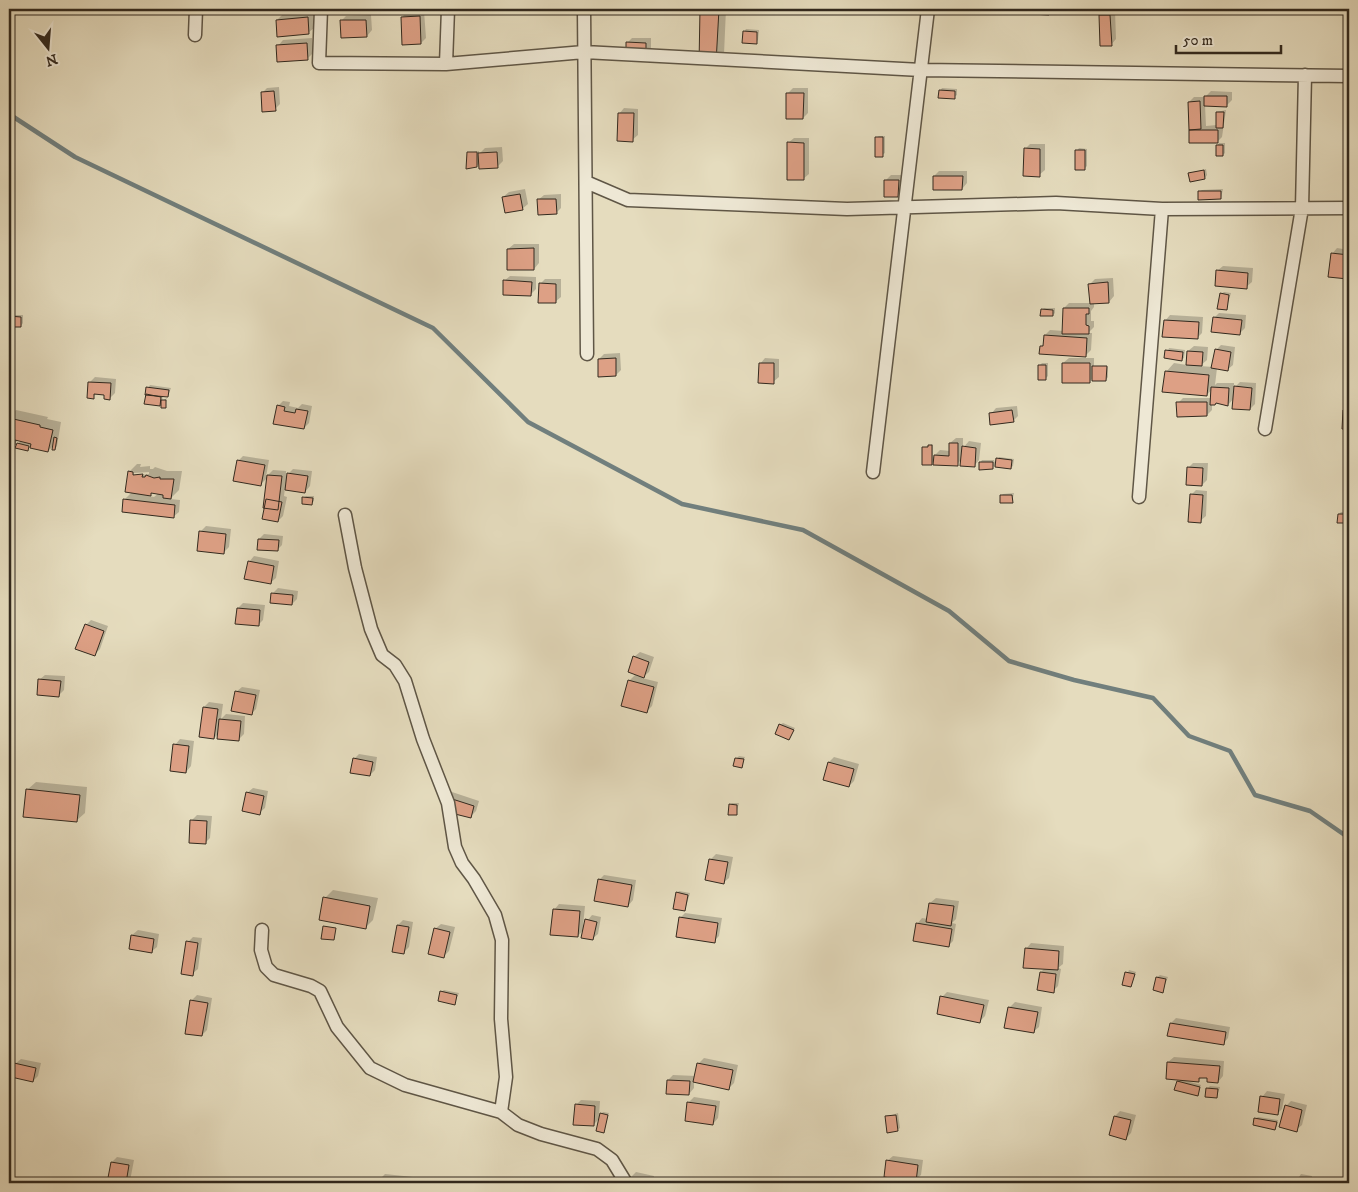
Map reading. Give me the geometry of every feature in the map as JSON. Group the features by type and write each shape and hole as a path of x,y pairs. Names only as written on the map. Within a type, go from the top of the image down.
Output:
{"street":[{"path":"196,9 196,35"},
{"path":"321,9 319,63 446,64 584,52 921,70 1349,76"},
{"path":"446,64 448,9"},
{"path":"584,9 587,354"},
{"path":"873,472 928,9"},
{"path":"1265,430 1302,208 1305,75"},
{"path":"586,182 628,200 847,209 1056,202 1162,209 1349,208"},
{"path":"1139,497 1162,209"},
{"path":"345,515 355,568 371,629 382,655 394,665 404,681 423,739 448,803 454,847 462,864 474,879 495,915 502,940 501,1019 506,1077 501,1112"},
{"path":"262,930 261,950 266,967 274,975 311,986 320,991 337,1028 370,1068 405,1085 501,1112 518,1125 597,1149 612,1160 626,1183"}],"building":[{"path":"700,9 719,9 716,63 699,64"},
{"path":"951,9 967,9 966,12 951,11"},
{"path":"1031,9 1050,9 1049,15 1031,14"},
{"path":"1099,15 1110,15 1112,46 1100,46"},
{"path":"420,16 421,44 402,45 401,17"},
{"path":"308,17 309,34 277,37 276,20"},
{"path":"340,20 366,20 367,37 341,38"},
{"path":"743,31 757,32 757,44 742,43"},
{"path":"626,42 646,43 646,58 626,58"},
{"path":"307,43 308,60 277,62 276,45"},
{"path":"939,90 955,91 955,99 938,98"},
{"path":"274,91 276,111 262,112 261,92"},
{"path":"786,93 804,93 803,119 786,119"},
{"path":"1204,96 1227,96 1227,107 1204,106"},
{"path":"1200,101 1201,129 1189,130 1188,102"},
{"path":"1216,112 1224,112 1223,128 1216,128"},
{"path":"618,113 634,113 633,142 617,141"},
{"path":"1189,130 1218,130 1218,143 1189,143"},
{"path":"875,137 883,137 883,157 875,157"},
{"path":"787,142 804,143 804,180 787,180"},
{"path":"1216,145 1223,145 1223,156 1216,156"},
{"path":"1024,148 1040,149 1040,177 1023,176"},
{"path":"1075,150 1085,150 1085,170 1075,170"},
{"path":"467,152 477,152 477,167 466,169"},
{"path":"497,152 498,168 479,169 478,153"},
{"path":"1204,170 1205,179 1190,182 1188,173"},
{"path":"933,176 963,176 962,190 933,190"},
{"path":"884,180 899,180 898,197 884,197"},
{"path":"1198,191 1221,191 1221,199 1198,200"},
{"path":"520,194 523,210 505,213 502,197"},
{"path":"537,199 556,199 557,214 538,215"},
{"path":"534,248 534,270 507,270 507,249"},
{"path":"1331,253 1349,255 1348,279 1328,277"},
{"path":"1216,270 1248,273 1247,289 1215,286"},
{"path":"503,280 532,282 531,296 503,295"},
{"path":"1108,282 1109,303 1090,304 1088,284"},
{"path":"539,283 556,284 556,303 538,303"},
{"path":"1220,293 1229,295 1227,310 1217,309"},
{"path":"1063,308 1089,308 1089,314 1086,314 1086,325 1089,326 1089,334 1062,334"},
{"path":"1041,309 1053,310 1053,316 1040,316"},
{"path":"9,316 21,317 21,327 9,327"},
{"path":"1213,317 1242,320 1240,335 1211,332"},
{"path":"1164,320 1199,322 1198,339 1162,337"},
{"path":"1044,335 1087,338 1086,357 1039,354 1040,346 1043,346"},
{"path":"1349,338 1349,358 1348,358"},
{"path":"1215,349 1231,352 1228,371 1211,368"},
{"path":"1165,350 1183,352 1182,361 1164,358"},
{"path":"1187,351 1203,352 1202,366 1186,365"},
{"path":"616,358 616,376 598,377 598,359"},
{"path":"759,363 774,363 774,384 758,383"},
{"path":"1062,363 1090,363 1090,383 1062,383"},
{"path":"1038,365 1046,365 1046,380 1038,380"},
{"path":"1092,366 1107,366 1106,381 1092,381"},
{"path":"1165,371 1209,375 1207,396 1162,392"},
{"path":"88,382 111,383 110,400 104,399 104,395 94,394 94,399 87,398"},
{"path":"1234,386 1252,388 1250,410 1232,409"},
{"path":"146,387 169,390 168,397 145,395"},
{"path":"1211,387 1229,388 1228,406 1216,403 1215,405 1210,405"},
{"path":"146,394 161,397 160,406 144,404"},
{"path":"161,400 166,400 166,408 161,408"},
{"path":"1176,402 1207,402 1207,416 1177,417"},
{"path":"277,405 285,407 284,411 295,413 296,409 308,411 304,429 273,424"},
{"path":"1012,410 1014,422 990,425 989,413"},
{"path":"1343,410 1349,410 1349,429 1342,429"},
{"path":"9,418 53,430 48,452 30,448 31,444 15,440 15,445 9,444"},
{"path":"54,437 57,438 55,450 52,450"},
{"path":"17,443 29,446 28,451 15,448"},
{"path":"949,443 958,443 958,466 933,465 934,455 949,456"},
{"path":"928,445 932,445 932,465 922,465 922,447 928,447"},
{"path":"962,446 976,448 975,467 960,466"},
{"path":"996,458 1012,460 1011,469 995,467"},
{"path":"237,460 265,465 261,486 233,481"},
{"path":"979,462 993,462 993,469 979,470"},
{"path":"1187,467 1203,468 1202,486 1186,485"},
{"path":"1345,468 1349,468 1349,489 1344,489"},
{"path":"128,471 133,472 133,475 143,474 142,477 146,475 154,478 160,477 160,479 174,479 171,499 163,498 163,495 151,493 151,496 125,492"},
{"path":"287,473 308,476 305,493 285,490"},
{"path":"267,475 282,476 278,510 263,508"},
{"path":"1190,494 1203,495 1201,523 1188,522"},
{"path":"1000,495 1012,495 1013,503 1000,503"},
{"path":"302,497 313,498 312,505 302,504"},
{"path":"123,499 175,505 174,518 122,512"},
{"path":"266,499 282,502 278,522 262,519"},
{"path":"1338,514 1349,514 1349,523 1337,523"},
{"path":"199,531 226,534 224,554 197,551"},
{"path":"258,539 279,540 278,551 257,550"},
{"path":"248,561 274,566 271,584 244,579"},
{"path":"271,593 293,595 292,605 270,603"},
{"path":"237,608 260,610 259,626 235,624"},
{"path":"85,624 104,631 95,656 75,649"},
{"path":"633,656 649,662 644,678 628,672"},
{"path":"38,679 61,681 59,697 37,695"},
{"path":"628,680 654,687 647,713 621,706"},
{"path":"235,691 256,695 252,715 231,711"},
{"path":"203,707 218,709 214,739 199,737"},
{"path":"219,719 241,721 239,741 217,739"},
{"path":"779,724 794,730 789,740 775,734"},
{"path":"173,744 189,746 186,773 170,771"},
{"path":"353,758 373,762 370,776 350,773"},
{"path":"735,758 744,759 742,768 733,766"},
{"path":"828,762 854,769 849,787 823,780"},
{"path":"26,789 80,795 77,822 23,817"},
{"path":"246,792 264,796 260,815 242,811"},
{"path":"446,797 474,806 471,818 443,811"},
{"path":"729,804 737,805 737,815 728,815"},
{"path":"190,820 207,821 206,844 189,843"},
{"path":"709,859 728,862 724,884 705,880"},
{"path":"598,879 632,885 628,907 594,901"},
{"path":"676,892 688,895 685,911 673,909"},
{"path":"323,897 370,906 366,929 319,920"},
{"path":"929,903 954,906 951,926 926,922"},
{"path":"553,909 580,911 578,937 550,935"},
{"path":"679,917 718,923 715,943 676,937"},
{"path":"585,919 597,922 593,940 581,938"},
{"path":"916,923 952,929 949,947 913,941"},
{"path":"397,925 409,927 404,954 392,952"},
{"path":"323,926 336,928 334,940 321,939"},
{"path":"434,928 450,932 444,958 428,954"},
{"path":"131,935 154,939 152,953 129,949"},
{"path":"186,941 198,943 193,976 181,974"},
{"path":"1025,948 1059,951 1058,970 1023,968"},
{"path":"1040,972 1056,974 1054,993 1037,990"},
{"path":"1125,972 1135,974 1131,987 1122,985"},
{"path":"1156,977 1166,979 1163,993 1153,990"},
{"path":"440,991 457,995 455,1005 438,1001"},
{"path":"940,996 984,1005 980,1023 937,1014"},
{"path":"190,1000 208,1003 202,1036 185,1034"},
{"path":"1008,1007 1038,1012 1034,1033 1004,1028"},
{"path":"1170,1023 1226,1032 1224,1045 1167,1036"},
{"path":"1167,1062 1220,1066 1218,1083 1207,1082 1207,1078 1199,1078 1199,1082 1166,1079"},
{"path":"14,1063 36,1068 33,1082 11,1077"},
{"path":"697,1063 733,1070 729,1090 693,1082"},
{"path":"667,1080 690,1081 689,1095 666,1094"},
{"path":"1177,1081 1200,1087 1198,1096 1174,1090"},
{"path":"1206,1088 1218,1089 1217,1098 1205,1097"},
{"path":"1260,1096 1280,1099 1278,1115 1258,1112"},
{"path":"687,1102 716,1106 713,1125 685,1121"},
{"path":"575,1104 595,1106 594,1126 573,1125"},
{"path":"1285,1105 1302,1110 1297,1132 1279,1127"},
{"path":"600,1113 608,1115 604,1133 596,1131"},
{"path":"896,1115 898,1131 887,1133 885,1116"},
{"path":"1114,1116 1131,1120 1126,1140 1109,1135"},
{"path":"1254,1118 1277,1122 1275,1130 1253,1125"},
{"path":"886,1160 918,1165 916,1182 884,1177"},
{"path":"111,1162 129,1165 126,1183 107,1183"},
{"path":"629,1177 650,1181 649,1183 628,1183"},
{"path":"379,1178 408,1182 408,1183 378,1183"},
{"path":"1295,1178 1307,1181 1307,1183 1294,1183"}],"waterway":[{"path":"9,114 75,157 433,328 528,422 682,504 803,530 949,611 1009,661 1074,680 1153,698 1189,736 1230,751 1255,795 1310,811 1349,838"}]}
